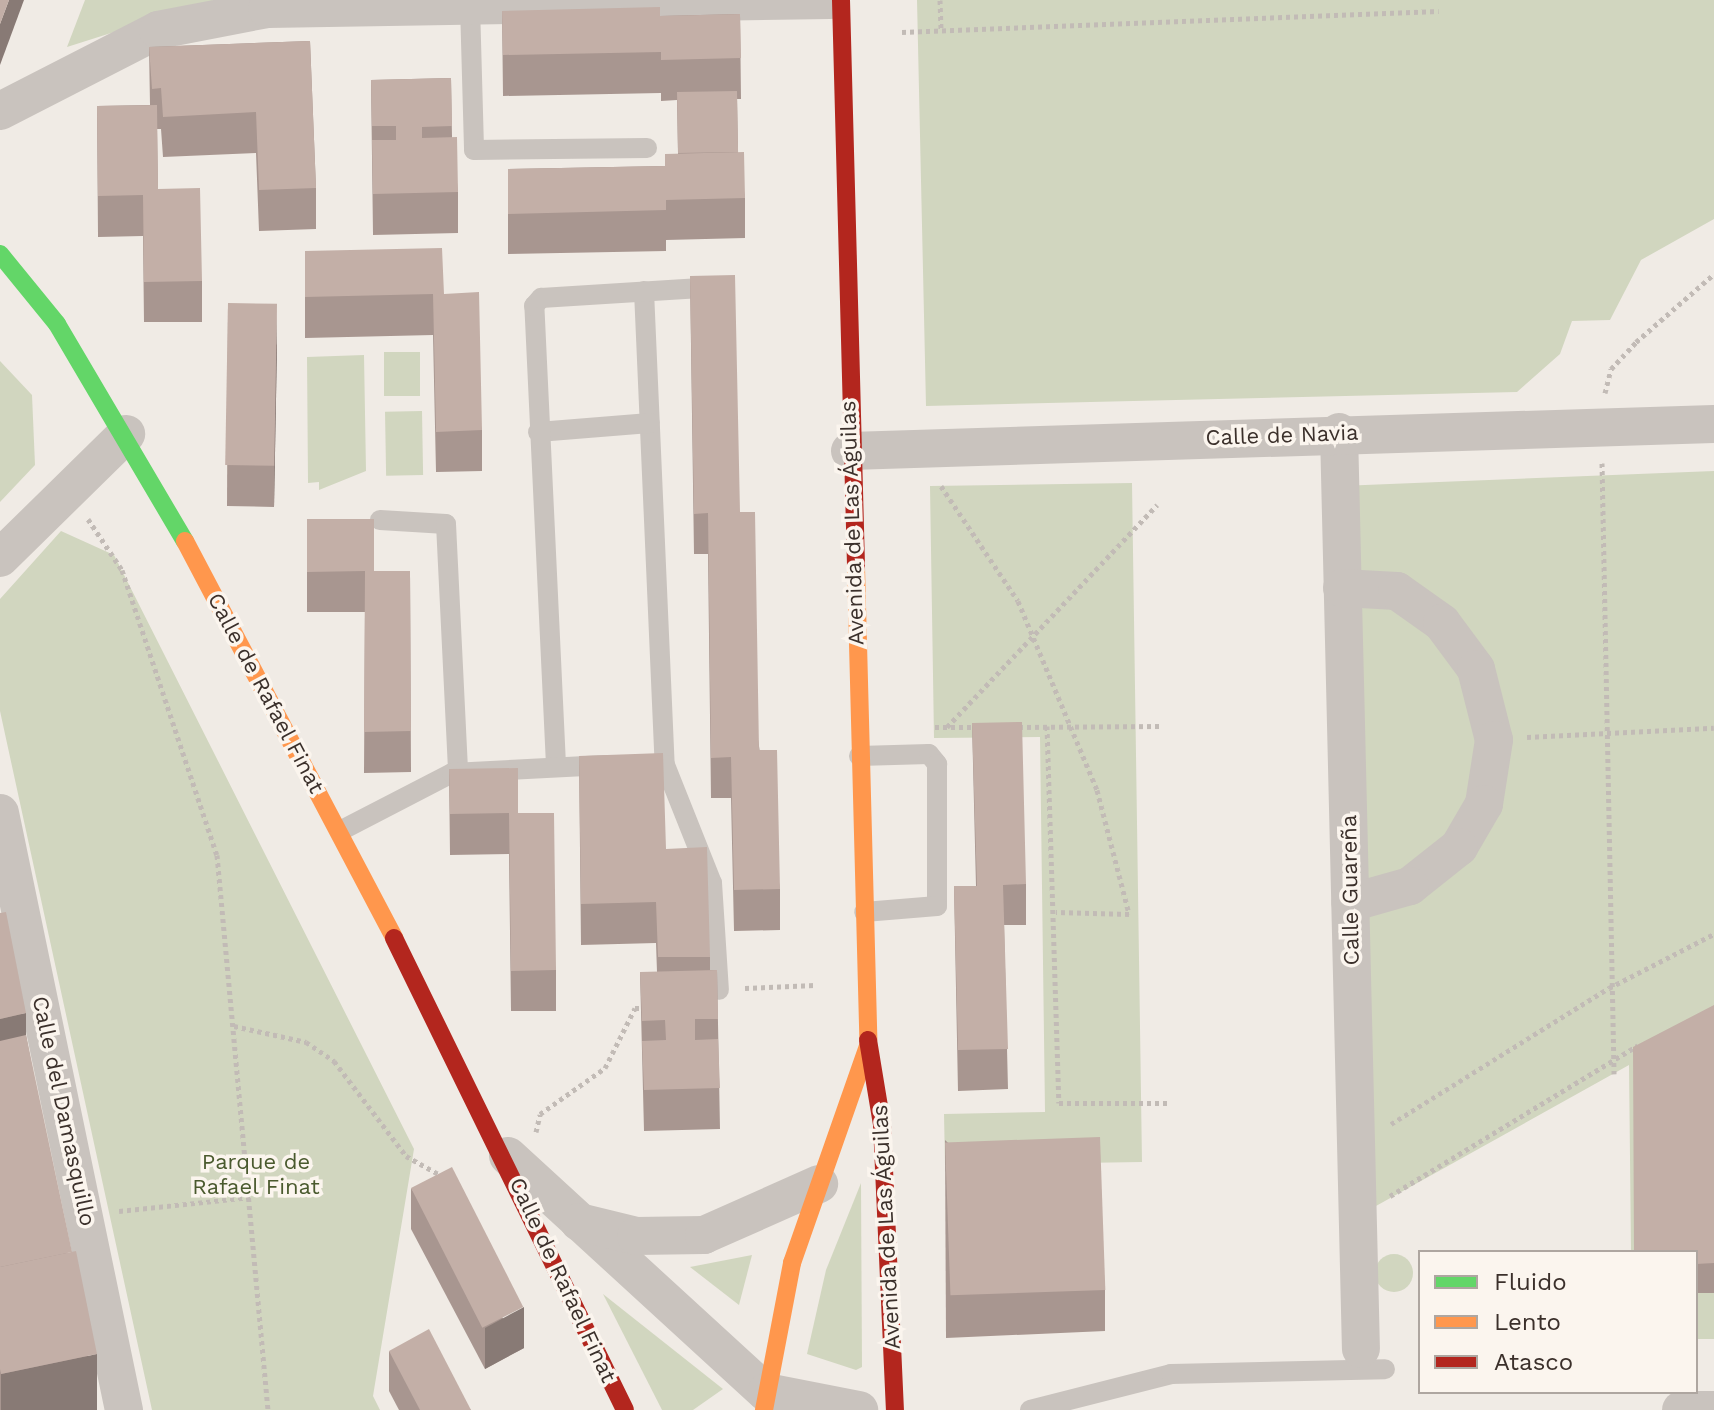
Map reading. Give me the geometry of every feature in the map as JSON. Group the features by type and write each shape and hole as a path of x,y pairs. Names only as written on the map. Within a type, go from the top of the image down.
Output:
{"street":[{"path":"0,111 158,30 267,9 830,0"},
{"name":"Avenida de Las Águilas","path":"841,0 850,451 868,1046 882,1125 895,1410"},
{"name":"Calle de Rafael Finat","path":"0,254 57,324 126,434 340,831 502,1150 625,1410"},
{"name":"Calle de Navia","path":"850,451 1339,432 1714,424"},
{"name":"Calle Guareña","path":"1339,432 1358,1216 1373,1359"},
{"path":"0,558 67,488 126,434"},
{"path":"1342,588 1397,591 1442,623 1476,669 1494,740 1484,804 1459,847 1410,886 1350,903"},
{"name":"Calle del Damasquillo","path":"0,813 124,1410"},
{"name":"Avenida de Las Águilas","path":"758,1404 792,1263 868,1046"},
{"name":"Calle de Rafael Finat","path":"502,1150 758,1404"},
{"name":"Calle de Rafael Finat","path":"573,1220 636,1236 704,1235 819,1184"},
{"path":"758,1404 859,1410"},
{"path":"1681,1410 1714,1410"}],"lane":[{"path":"446,4 474,150 647,148"},
{"path":"556,765 534,306 541,298 733,287"},
{"path":"644,291 665,765 712,883 719,990"},
{"path":"538,432 650,423"},
{"path":"380,520 446,524 458,772"},
{"path":"859,756 936,757 937,906 864,912"},
{"path":"340,831 458,772 556,765 665,765"},
{"path":"1030,1410 1171,1374 1373,1359"}],"path":[{"path":"940,0 941,30"},
{"path":"902,32 1439,11"},
{"path":"1614,1074 1609,988 1601,427 1611,369 1714,274"},
{"path":"941,486 1018,601 1033,644 1097,790 1129,914 1056,912"},
{"path":"67,488 122,570 217,855 253,1197 268,1410"},
{"path":"947,727 1033,644 1085,575 1157,505"},
{"path":"1047,726 1056,912 1059,1103 1171,1103"},
{"path":"1004,727 1162,726"},
{"path":"918,727 990,727"},
{"path":"1494,740 1606,730 1714,728"},
{"path":"1356,1145 1609,988 1714,934"},
{"path":"719,990 815,985"},
{"path":"536,1133 540,1114 605,1068 635,1008 662,1007"},
{"path":"234,1026 306,1042 334,1061 406,1156 436,1175 456,1176"},
{"path":"1358,1216 1614,1057 1642,1043"},
{"path":"108,1212 253,1197"}],"green space":[{"path":"85,0 215,0 67,47"},
{"path":"917,0 1714,0 1714,219 1641,260 1610,320 1572,321 1560,354 1517,392 926,406"},
{"path":"384,352 420,352 420,396 384,396"},
{"path":"364,355 366,471 319,490 319,482 308,483 307,357"},
{"path":"0,361 32,395 35,465 0,502"},
{"path":"422,411 423,475 386,476 385,412"},
{"path":"1714,471 1714,1339 1698,1339 1698,1250 1631,1250 1629,1065 1358,1216 1340,486"},
{"path":"1132,483 1142,1162 945,1165 944,1114 1045,1112 1040,737 934,738 930,486"},
{"name":"Parque de Rafael Finat","path":"61,531 114,555 414,1149 373,1396 380,1410 152,1410 0,711 0,599"},
{"path":"861,1183 862,1367 856,1370 807,1354 826,1270"},
{"path":"1394,1254 1408,1259 1413,1273 1408,1287 1394,1292 1380,1287 1375,1273 1380,1259"},
{"path":"752,1255 739,1305 690,1267"},
{"path":"603,1294 723,1389 693,1410 662,1410"}],"building":[{"path":"0,0 9,0 0,24"},
{"path":"660,7 660,16 740,14 741,58 661,60 661,52 503,55 502,11"},
{"path":"310,41 316,188 259,190 256,112 163,117 161,88 152,89 149,47"},
{"path":"451,78 452,126 422,127 422,138 457,137 458,192 373,194 372,140 396,140 396,126 372,126 371,80"},
{"path":"737,91 738,152 678,153 677,92"},
{"path":"157,105 158,189 200,188 202,281 144,282 143,195 98,196 97,106"},
{"path":"744,152 745,198 666,200 666,210 508,214 508,169 665,166 665,154"},
{"path":"442,248 444,294 479,292 482,430 436,432 433,294 305,297 305,251"},
{"path":"735,275 740,512 755,512 759,750 777,750 780,889 734,890 731,757 711,758 708,513 694,514 690,276"},
{"path":"228,303 277,304 274,466 225,465"},
{"path":"307,519 374,519 374,571 410,571 411,731 364,732 365,571 307,572"},
{"path":"1022,722 1026,884 1003,885 1008,1049 958,1050 954,886 977,886 972,723"},
{"path":"663,753 666,849 707,847 710,957 658,957 656,902 581,904 579,756"},
{"path":"518,768 518,813 554,813 556,970 511,971 509,813 450,814 449,769"},
{"path":"6,912 26,1013 0,1019 0,913"},
{"path":"717,970 718,1019 695,1019 695,1040 718,1039 720,1088 644,1090 642,1041 666,1040 665,1020 642,1021 640,972"},
{"path":"1714,1005 1714,1263 1698,1264 1698,1250 1634,1250 1633,1047"},
{"path":"26,1035 72,1252 0,1267 0,1041"},
{"path":"1100,1137 1105,1290 950,1295 945,1142"},
{"path":"452,1167 523,1307 482,1328 411,1188"},
{"path":"76,1251 97,1354 1,1374 0,1267"},
{"path":"429,1329 471,1410 420,1410 389,1351"}],"traffic: fast":[{"path":"0,254 57,324 185,541"}],"traffic: slow":[{"path":"185,541 394,938"},
{"path":"856,567 868,1040"},
{"path":"764,1410 792,1263 868,1046"}],"traffic: jam":[{"path":"841,0 856,567"},
{"path":"394,938 625,1410"},
{"path":"868,1040 882,1125 895,1410"}]}
